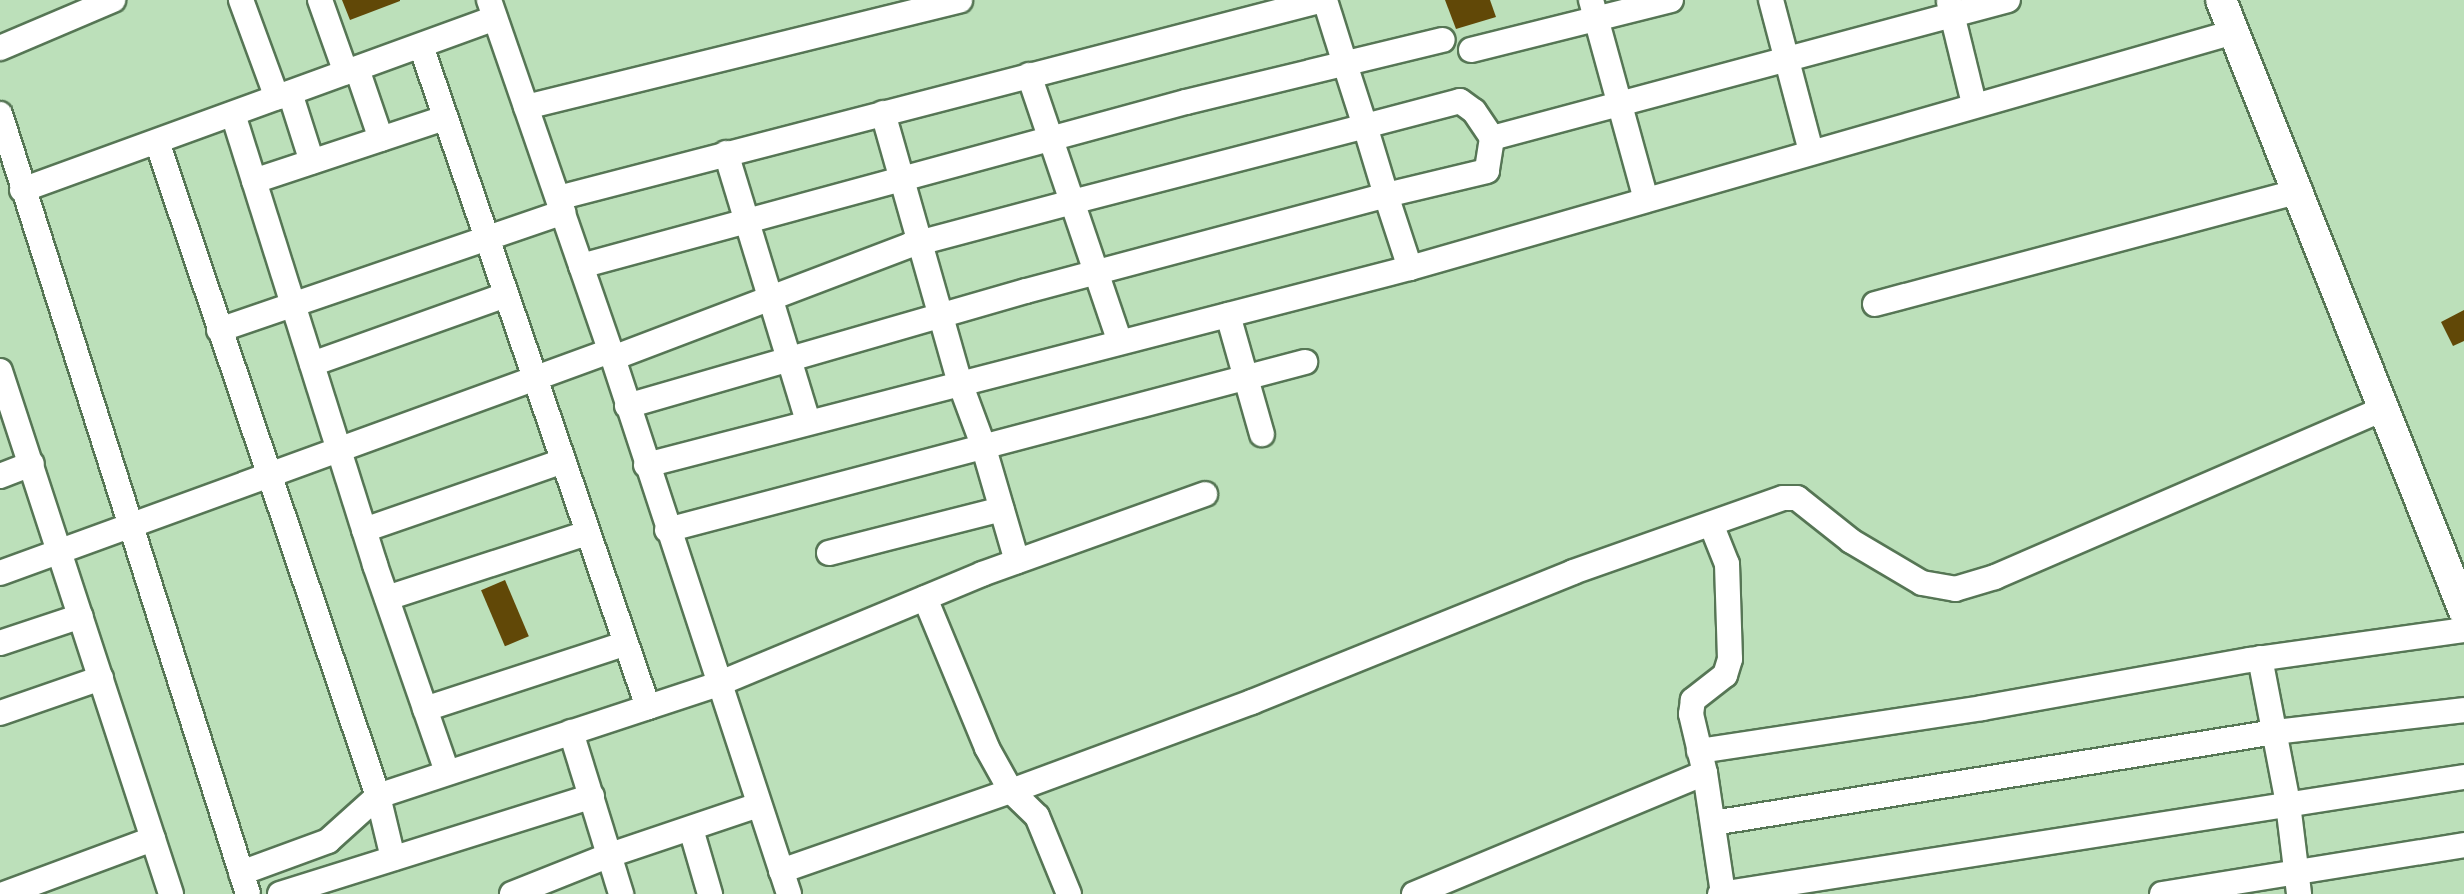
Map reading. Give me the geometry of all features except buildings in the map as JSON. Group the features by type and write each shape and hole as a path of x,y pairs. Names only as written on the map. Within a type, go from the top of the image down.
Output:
{"main road":[{"path":"2221,0 2300,191 2464,611"}],"street":[{"path":"0,48 113,0"},
{"path":"241,0 312,162"},
{"path":"320,0 381,139"},
{"path":"526,107 890,8 960,0"},
{"path":"219,330 487,238 560,205 726,153 1324,0 1410,268"},
{"path":"1471,50 1594,10 1671,0"},
{"path":"1771,0 1811,151"},
{"path":"1492,138 1787,59 1950,7 2008,0"},
{"path":"1950,7 1974,104"},
{"path":"22,190 421,46 492,9 611,354 785,882 1011,791 1252,702 1573,572 1783,498 1797,498 1851,541 1922,583 1955,589 1995,577 2384,409"},
{"path":"1594,10 1646,199"},
{"path":"646,465 1410,268 2234,32"},
{"path":"581,266 1051,139 1443,40"},
{"path":"421,46 648,707"},
{"path":"1029,75 1120,342"},
{"path":"0,573 535,378 611,354 922,242 1460,101 1474,111 1492,138 1487,171 1096,273 627,406"},
{"path":"883,113 960,383 983,445 1017,561"},
{"path":"0,114 245,884 328,841 378,796 718,684 1017,561 1205,494"},
{"path":"233,114 364,530 447,772"},
{"path":"254,181 445,118"},
{"path":"157,142 378,796 393,858"},
{"path":"726,153 808,422"},
{"path":"1875,304 2300,191"},
{"path":"312,364 506,295"},
{"path":"1228,315 1262,434"},
{"path":"667,530 1305,362"},
{"path":"0,371 5,405 32,464 171,894"},
{"path":"364,530 563,461"},
{"path":"0,476 32,464"},
{"path":"829,553 1001,509"},
{"path":"1711,524 1727,564 1730,659 1725,675 1693,700 1691,714 1713,823 1722,894 2464,777"},
{"path":"387,598 587,533"},
{"path":"925,598 987,748 1011,791 1037,816 1069,894"},
{"path":"0,643 81,616"},
{"path":"1414,894 1702,762 2260,658 2464,630"},
{"path":"425,709 624,644"},
{"path":"2260,658 2288,804 2297,883"},
{"path":"0,713 101,678"},
{"path":"1713,823 2275,732 2464,710"},
{"path":"571,732 621,894"},
{"path":"280,894 592,796"},
{"path":"516,893 554,886 610,855 759,805"},
{"path":"691,829 710,894"},
{"path":"4,894 153,839"},
{"path":"2162,894 2297,883 2464,845"}]}
